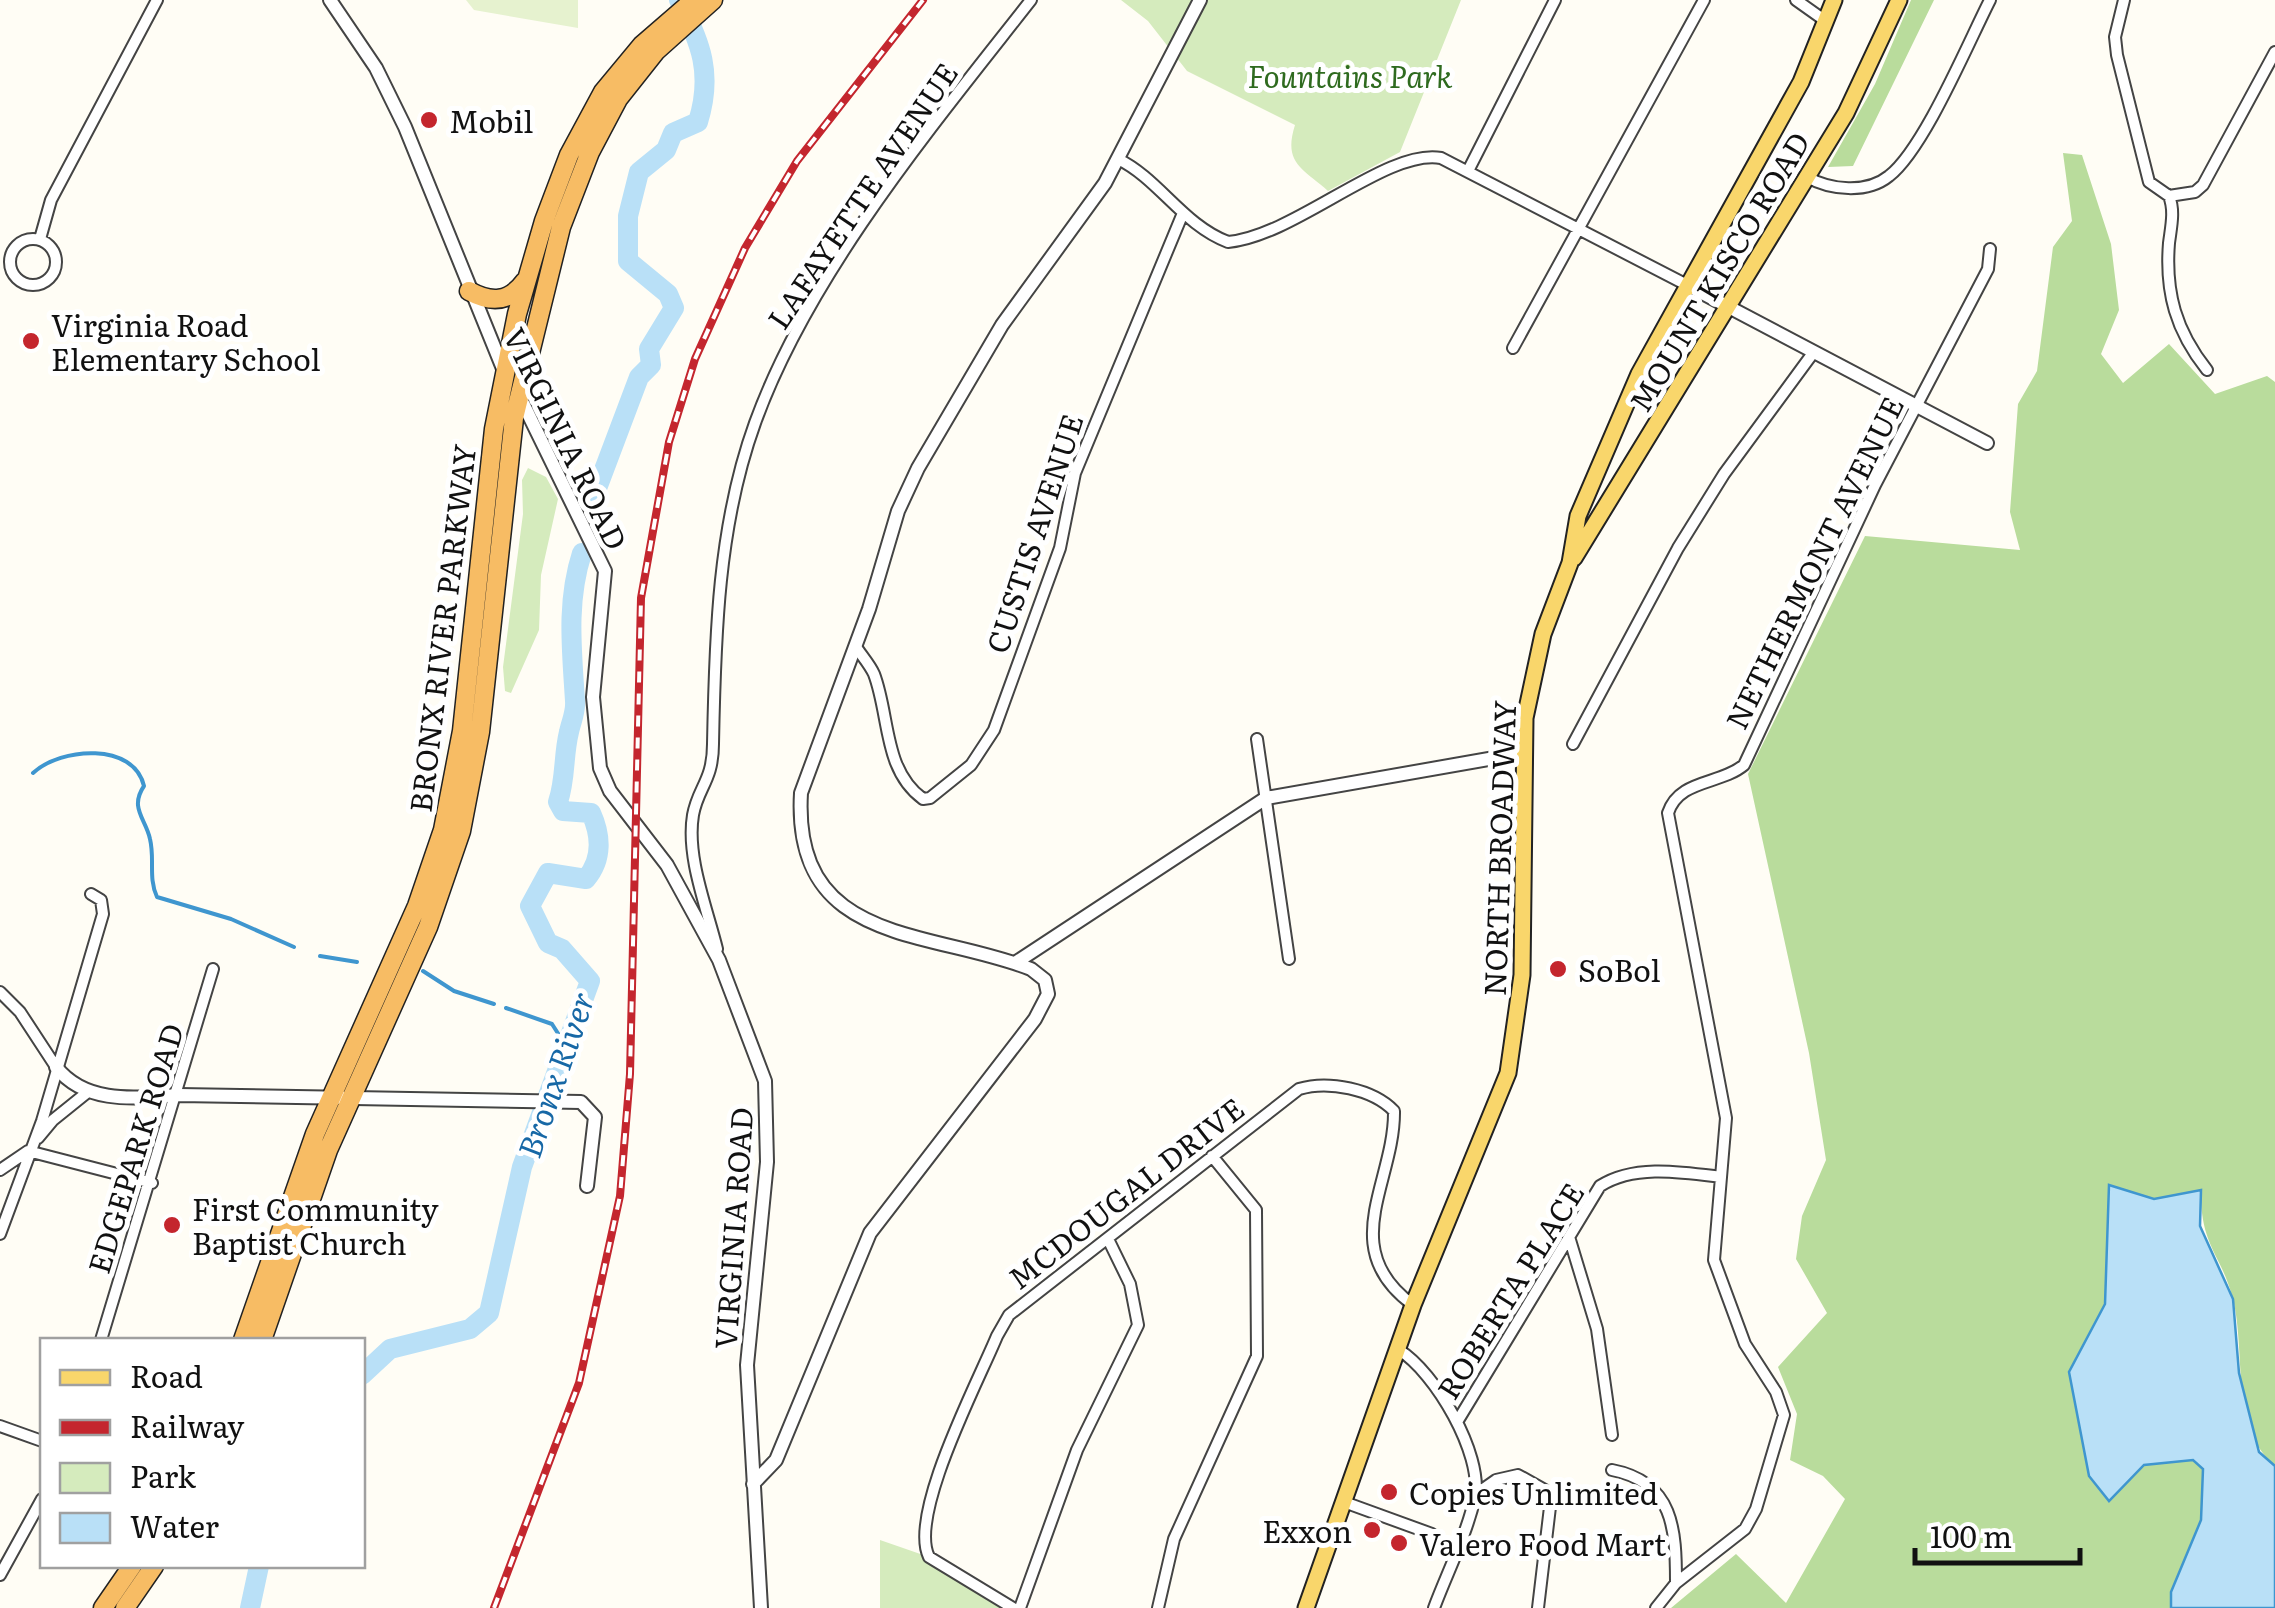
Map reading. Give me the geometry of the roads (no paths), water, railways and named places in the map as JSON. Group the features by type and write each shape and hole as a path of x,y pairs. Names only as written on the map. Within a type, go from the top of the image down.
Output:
{"highway":[{"name":"BRONX RIVER PARKWAY","path":"244,1338 330,1098 417,906 448,810 462,731 487,479 504,373 527,276 554,193 587,118 621,68 703,3"},
{"name":"BRONX RIVER PARKWAY","path":"263,1338 350,1098 436,908 466,811 480,732 504,489 518,394 546,275 582,171 630,82 670,28"},
{"path":"469,291 503,299 517,292 527,276"},
{"path":"103,1608 131,1568"},
{"path":"126,1608 153,1568"}],"main road":[{"name":"NORTH BROADWAY","path":"1306,1608 1414,1304 1494,1114 1517,1030 1524,752 1535,664 1570,563 1578,516 1619,416 1801,82 1834,0"},
{"name":"MOUNT KISCO ROAD","path":"1570,563 1808,178 1869,71 1899,0"}],"street":[{"path":"40,239 51,200 157,0"},
{"name":"VIRGINIA ROAD","path":"330,0 376,68 406,127 504,373 584,522 606,578 594,697 600,768 610,792 666,865 719,960 754,1043 765,1081 768,1114 748,1318 761,1608"},
{"name":"LAFAYETTE AVENUE","path":"719,960 694,855 693,814 713,772 722,568 754,424 785,351 850,246 933,125 1031,0"},
{"path":"753,1484 776,1460 870,1233 1045,1006 1048,994 1045,980 1015,963 856,917 839,904 820,881 804,839 801,793 856,647 898,511 918,468 1002,326 1084,214 1118,159 1200,0"},
{"path":"1469,169 1556,0"},
{"path":"1513,348 1704,0"},
{"path":"1796,0 1827,22"},
{"path":"1808,178 1824,186 1856,188 1890,176 1916,139 1990,0"},
{"path":"2124,0 2115,37 2117,55 2149,182 2169,196 2173,206 2167,272 2172,306 2181,334 2207,370"},
{"path":"2169,196 2194,192 2203,185 2275,52"},
{"path":"1118,159 1133,166 1213,236 1240,241 1291,222 1408,160 1428,156 1469,169 1988,443"},
{"name":"CUSTIS AVENUE","path":"856,647 873,672 897,770 910,790 922,799 930,798 971,765 994,730 1060,548 1075,473 1183,213"},
{"path":"40,239 53,248 55,271 38,285 22,283 12,271 10,256 18,243 40,239"},
{"name":"NETHERMONT AVENUE","path":"1656,1608 1676,1583 1744,1528 1774,1456 1784,1414 1776,1392 1745,1344 1720,1283 1714,1233 1726,1118 1668,813 1673,801 1686,789 1744,764 1914,407 1988,268 1990,250"},
{"path":"1573,744 1697,518 1814,353"},
{"path":"1257,738 1288,959"},
{"path":"1015,963 1266,798 1524,752"},
{"path":"0,1234 42,1121 103,914 101,900 91,894"},
{"name":"EDGEPARK ROAD","path":"102,1338 152,1183 213,970"},
{"path":"0,992 28,1022 56,1067 89,1091 124,1099 178,1094 581,1102 593,1111 596,1136 587,1186"},
{"name":"MCDOUGAL DRIVE","path":"1016,1608 926,1554 923,1539 927,1509 996,1336 1010,1315 1292,1094 1310,1086 1362,1092 1392,1108 1395,1116 1374,1201 1373,1240 1384,1273 1396,1293 1414,1304"},
{"path":"0,1170 28,1151 52,1120 89,1091"},
{"path":"28,1151 152,1183"},
{"path":"1158,1608 1174,1539 1257,1356 1256,1210 1212,1156"},
{"name":"ROBERTA PLACE","path":"1457,1422 1570,1240 1594,1194 1616,1176 1650,1172 1722,1177"},
{"path":"1016,1608 1076,1450 1138,1325 1130,1284 1108,1238"},
{"path":"1570,1240 1598,1329 1612,1435"},
{"path":"1399,1350 1431,1376 1457,1422 1476,1494"},
{"path":"0,1426 40,1441"},
{"path":"1612,1470 1636,1476 1663,1501 1672,1522 1676,1583"},
{"path":"1434,1608 1476,1494 1496,1480 1518,1475 1546,1490 1550,1508 1538,1608"},
{"path":"1344,1502 1432,1534"},
{"path":"0,1575 40,1504"}],"water":[{"path":"2109,1185 2154,1199 2201,1190 2200,1226 2233,1299 2239,1373 2259,1452 2275,1466 2275,1608 2171,1608 2171,1592 2201,1520 2203,1469 2193,1460 2144,1465 2109,1501 2089,1476 2069,1372 2105,1304"}],"waterway":[{"name":"Bronx River","path":"590,507 639,377 651,365 649,349 674,308 668,294 628,261 628,216 639,172 666,150 673,133 698,122 704,89 702,59 679,0"},
{"name":"Bronx River","path":"365,1372 390,1349 470,1329 489,1313 522,1167 590,981 562,949 548,943 530,906 548,873 586,879 598,855 597,830 591,813 563,811 558,802 575,709 572,608 582,553"},
{"path":"33,773 45,764 78,754 95,753 126,762 138,772 144,786 138,807 150,839 157,897 231,919 294,947"},
{"path":"320,956 357,962"},
{"path":"423,971 454,991 494,1004"},
{"path":"506,1008 552,1024 566,1046"},
{"name":"Bronx River","path":"250,1608 259,1568"}],"railway":[{"path":"494,1608 579,1383 620,1196 630,1074 641,598 669,442 695,359 745,248 797,161 923,0"}],"place":[{"name":"Mobil","path":"429,120"},
{"name":"Virginia Road Elementary School","path":"31,341"},
{"name":"SoBol","path":"1558,969"},
{"name":"First Community Baptist Church","path":"172,1225"},
{"name":"Copies Unlimited","path":"1389,1492"},
{"name":"Exxon","path":"1372,1530"},
{"name":"Valero Food Mart","path":"1399,1543"}],"park label":[{"name":"Fountains Park","path":"1350,75"}]}
